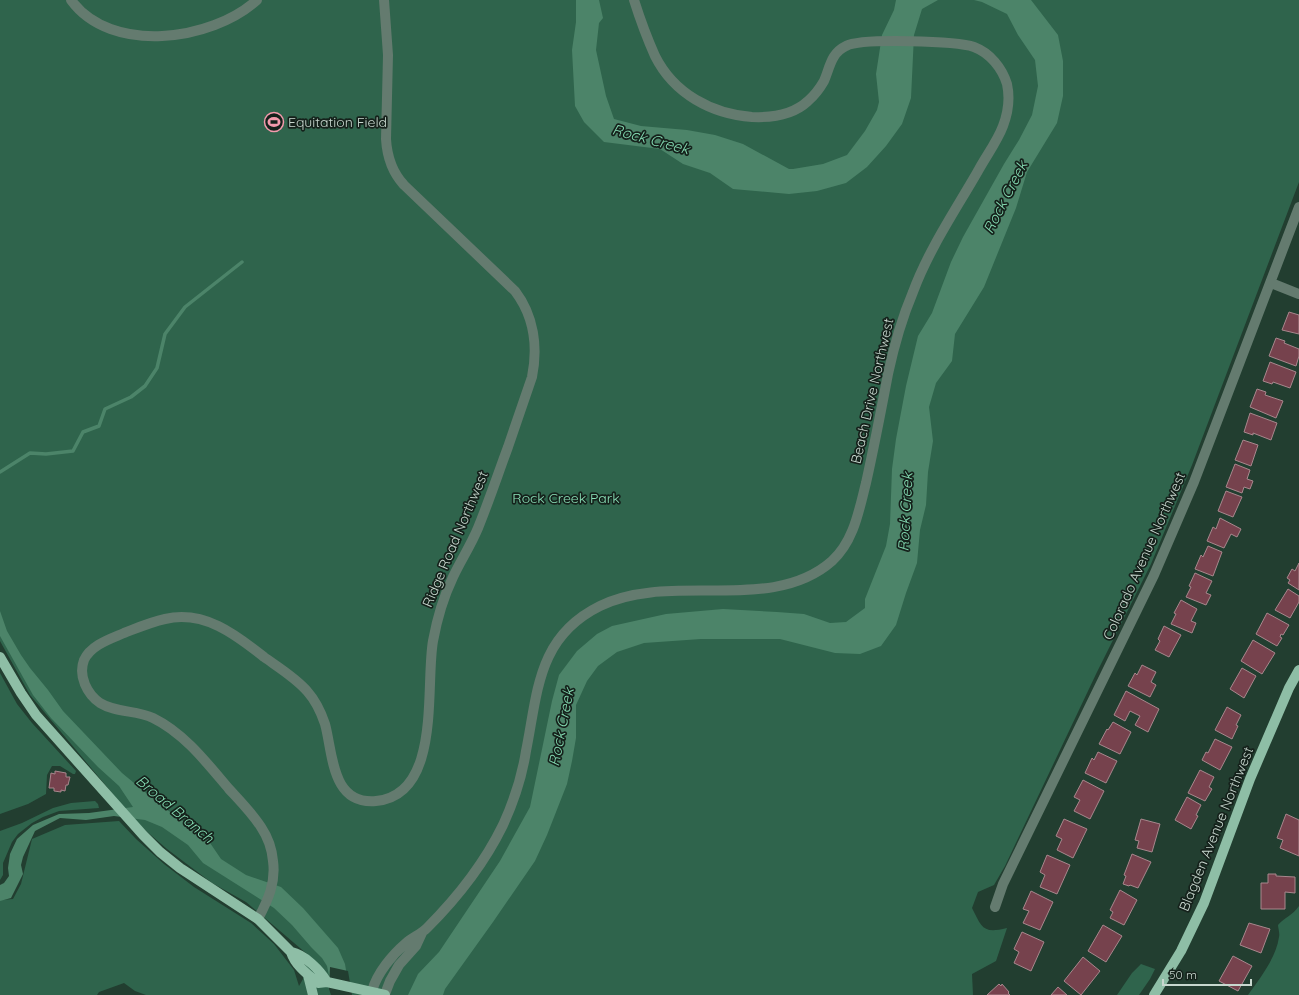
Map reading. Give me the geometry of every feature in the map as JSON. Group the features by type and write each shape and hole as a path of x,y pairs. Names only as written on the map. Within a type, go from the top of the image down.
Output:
{"main road":[{"path":"0,657 36,715 152,844 175,864 258,919 278,937 291,952 293,958 308,975 318,982 385,995"},
{"name":"Blagden Avenue Northwest","path":"1154,995 1181,951 1204,903 1247,786 1289,688 1299,670"},
{"path":"291,952 299,953 322,974 328,983"},
{"path":"308,975 313,995"}],"street":[{"path":"71,0 84,14 101,26 116,32 146,36 179,33 218,24 240,13 257,0"},
{"name":"Ridge Road Northwest","path":"258,919 266,905 273,883 273,861 263,830 253,816 204,759 177,733 153,718 140,713 112,708 97,700 90,694 85,686 82,672 84,662 88,654 110,639 167,618 186,617 203,620 221,627 237,636 307,691 323,719 336,777 345,790 350,794 359,799 369,801 378,801 389,798 407,786 419,767 426,740 431,653 437,620 449,586 473,538 490,498 532,377 534,345 530,321 524,306 515,291 404,184 394,170 387,152 386,139 388,55 384,0"},
{"name":"Beach Drive Northwest","path":"371,993 376,978 389,962 408,941 422,933 451,903 468,884 484,861 510,810 519,782 526,755 536,693 545,664 556,644 573,625 597,608 613,600 633,595 654,592 751,589 790,583 806,578 821,569 834,559 844,547 858,514 879,426 891,362 909,302 932,249 1001,131 1006,118 1009,96 1005,80 998,66 986,54 976,48 965,45 927,42 860,42 849,44 839,50 832,59 820,87 810,99 800,108 784,114 773,116 740,115 715,109 698,102 672,81 655,56 634,0"},
{"name":"Colorado Avenue Northwest","path":"995,907 1003,884 1154,575 1194,482 1299,207"},
{"path":"1271,283 1299,294"},
{"name":"Beach Drive Northwest","path":"385,995 390,981 399,965 416,946 422,933"}],"green space":[{"name":"Rock Creek Park","path":"0,0 1299,0 1299,182 1192,465 1151,564 1097,672 1005,866 994,885 978,892 972,908 981,925 988,930 1007,928 996,961 972,974 973,995 146,995 135,991 124,983 99,992 97,995 0,995 0,900 13,899 21,884 32,839 65,825 119,821 136,839 164,864 194,887 251,923 274,944 294,970 299,986 303,979 307,954 246,902 212,883 167,849 138,824 30,695 0,641"},
{"path":"0,673 17,704 32,723 76,771 75,774 73,774 60,766 52,766 47,775 46,794 28,804 0,814"},
{"path":"95,801 99,808 59,811 32,823 18,834 12,842 3,863 3,875 0,880 0,831 22,823 53,808 71,803"},
{"path":"1299,906 1299,995 1248,995 1267,968 1275,953 1279,935 1278,925"},
{"path":"1141,964 1155,969 1139,995 1117,995 1132,973"}],"water":[{"name":"Rock Creek","path":"576,0 599,0 603,18 599,23 596,50 606,96 614,119 641,126 687,130 715,135 743,144 789,169 793,169 823,164 847,155 865,131 877,110 879,102 876,74 882,35 894,10 896,0 938,0 922,9 914,35 911,98 902,124 886,146 867,167 846,183 817,191 789,194 733,189 710,173 683,164 660,149 604,142 584,122 575,106 572,50 576,22"},
{"name":"Rock Creek","path":"974,0 1031,0 1058,35 1063,61 1063,96 1057,123 1027,172 1016,208 984,287 955,334 952,361 936,383 929,407 933,441 928,472 926,505 920,530 917,563 896,625 881,646 860,654 835,653 780,639 701,639 644,643 617,652 598,666 587,681 576,705 576,738 567,784 535,861 445,989 443,995 408,995 418,974 439,952 500,861 530,807 552,701 559,675 577,651 597,634 612,626 666,614 723,609 804,614 830,623 846,622 865,608 865,599 886,546 890,524 892,469 896,439 906,386 918,336 932,313 951,262 963,237 1032,115 1038,86 1035,60 1018,35 1007,14 982,2"},
{"path":"0,611 7,631 30,668 63,711 122,773 163,807 206,837 221,859 246,875 281,887 303,908 338,948 345,964 350,995 333,995 327,966 322,958 292,925 274,908 203,863 188,845 162,827 145,820 114,816 86,820 60,818 35,831 23,857 21,865 23,874 11,898 0,901 0,885 4,883 9,876 8,868 10,854 17,839 33,825 59,814 89,813 133,807 119,786 98,767 51,718 33,695 0,636"}],"pier":[{"path":"330,967 348,971 352,995 331,995 329,989"}],"building":[{"path":"1289,312 1299,315 1299,334 1282,330"},
{"path":"1276,338 1299,349 1299,356 1296,366 1269,356"},
{"path":"1270,362 1296,372 1290,388 1273,382 1272,384 1263,381"},
{"path":"1257,389 1266,392 1265,395 1283,401 1276,418 1250,407"},
{"path":"1250,413 1277,423 1271,440 1253,433 1253,435 1244,432"},
{"path":"1243,440 1258,445 1251,466 1235,460"},
{"path":"1235,464 1250,470 1247,479 1253,481 1250,489 1244,487 1242,493 1226,487"},
{"path":"1226,491 1242,497 1233,517 1218,511"},
{"path":"1220,518 1241,529 1237,537 1231,534 1224,548 1207,541 1213,527 1216,529"},
{"path":"1208,546 1222,552 1213,576 1195,569 1201,555 1203,557"},
{"path":"1299,563 1299,590 1288,583 1290,580 1287,578 1292,569 1295,571"},
{"path":"1195,573 1212,581 1206,593 1211,595 1206,605 1186,597"},
{"path":"1288,589 1299,596 1299,602 1290,618 1275,610"},
{"path":"1181,600 1197,609 1191,621 1196,623 1192,633 1171,624 1176,614 1174,613"},
{"path":"1267,613 1289,625 1283,635 1281,634 1280,637 1282,638 1277,646 1256,634"},
{"path":"1164,626 1181,635 1169,657 1155,650 1160,641 1158,639"},
{"path":"1253,640 1275,653 1262,674 1241,661"},
{"path":"1142,665 1156,672 1151,682 1156,685 1150,697 1128,686 1135,673 1137,675"},
{"path":"1242,668 1256,676 1244,698 1230,689"},
{"path":"1126,691 1159,709 1148,732 1135,725 1140,716 1130,711 1125,721 1114,715"},
{"path":"1227,707 1241,715 1232,739 1215,730"},
{"path":"1113,722 1131,732 1120,754 1099,744 1107,729 1108,730"},
{"path":"1215,739 1232,747 1220,770 1202,760 1206,752 1208,753"},
{"path":"1098,752 1117,761 1106,783 1085,773 1092,758 1094,760"},
{"path":"1200,770 1214,777 1209,787 1212,789 1205,801 1188,793"},
{"path":"55,771 66,773 66,777 70,777 65,791 54,791 54,788 49,788 51,773 55,774"},
{"path":"1083,780 1104,791 1090,819 1074,811 1080,800 1074,797"},
{"path":"1187,797 1201,805 1196,815 1198,816 1191,829 1175,820"},
{"path":"1286,814 1299,820 1299,856 1280,848 1283,840 1277,838"},
{"path":"1064,819 1087,829 1073,858 1057,850 1062,839 1056,836"},
{"path":"1141,819 1160,824 1152,852 1137,848 1139,841 1135,840"},
{"path":"1132,854 1151,862 1138,888 1123,884 1126,876 1124,875"},
{"path":"1047,855 1070,865 1057,894 1040,887 1045,875 1040,872"},
{"path":"1268,874 1295,877 1295,893 1285,892 1285,909 1261,909 1261,883 1268,883"},
{"path":"1120,890 1137,900 1124,925 1110,918 1113,912 1110,910"},
{"path":"1031,891 1053,902 1040,930 1023,923 1029,911 1023,909"},
{"path":"1249,923 1270,929 1261,953 1240,945"},
{"path":"1103,925 1122,936 1106,962 1088,951"},
{"path":"1022,932 1044,942 1031,971 1014,963 1019,952 1014,949"},
{"path":"1233,956 1252,966 1238,991 1219,981"},
{"path":"1083,957 1100,971 1081,995 1064,981"},
{"path":"999,984 1001,986 1002,984 1010,995 987,995"},
{"path":"1058,987 1067,995 1051,995"}],"waterway":[{"path":"0,472 30,453 46,454 73,451 83,432 99,426 105,409 131,397 145,386 157,368 165,334 185,307 242,262"}],"place":[{"name":"Equitation Field","path":"274,122"}],"water label":[{"name":"Broad Branch","path":"175,809"}]}
